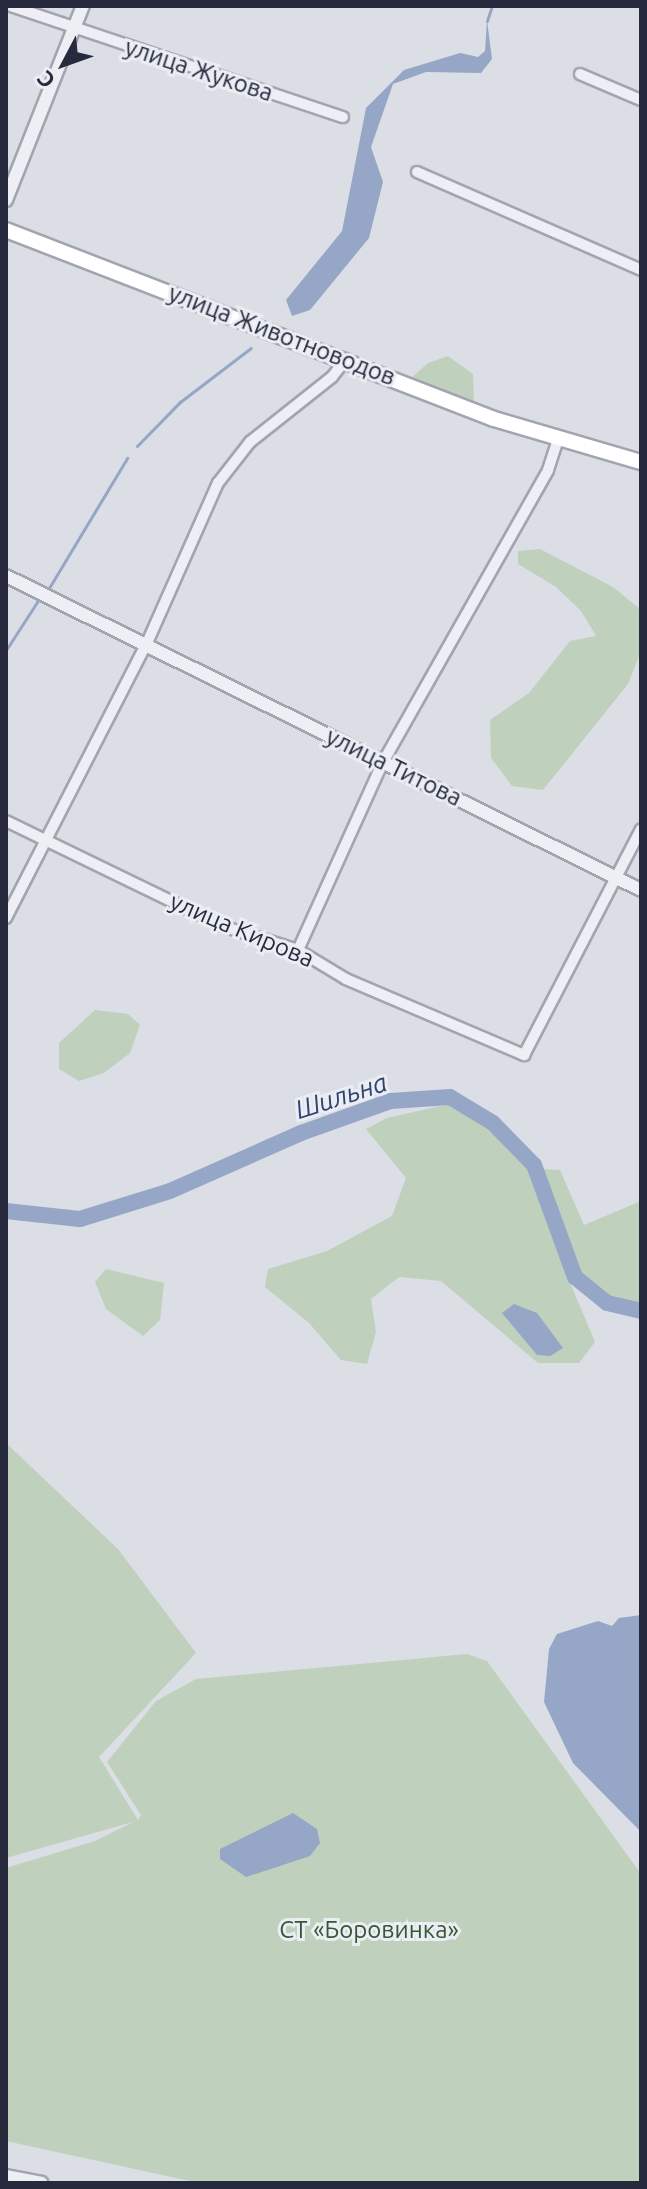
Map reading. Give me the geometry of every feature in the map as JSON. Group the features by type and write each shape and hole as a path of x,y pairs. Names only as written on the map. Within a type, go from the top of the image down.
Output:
{"main road":[{"name":"улица Животноводов","path":"6,230 346,359 494,419 641,462"}],"street":[{"name":"улица Жукова","path":"11,6 343,117"},
{"path":"6,200 83,6"},
{"path":"580,74 641,100"},
{"path":"417,172 641,270"},
{"path":"6,918 147,643 218,483 250,442 332,377 346,359"},
{"path":"298,950 383,762 548,470 559,437"},
{"name":"улица Титова","path":"6,576 147,643 641,890"},
{"name":"улица Кирова","path":"6,821 222,926 298,950 346,979 524,1055 616,877"},
{"path":"616,877 641,829"},
{"path":"6,2176 41,2183"}],"green space":[{"path":"448,356 473,374 474,401 468,404 409,380 428,363"},
{"path":"540,549 613,587 641,610 641,651 628,684 543,790 512,786 491,758 490,720 529,693 570,641 596,636 581,611 556,587 518,564 518,551"},
{"path":"95,1010 128,1014 140,1025 130,1053 104,1073 79,1081 59,1069 59,1043"},
{"path":"458,1102 499,1129 526,1168 560,1170 584,1225 641,1201 641,1317 594,1298 563,1266 595,1342 579,1363 538,1363 441,1281 399,1277 371,1299 376,1332 367,1364 341,1360 309,1323 265,1287 268,1269 327,1251 392,1216 406,1178 366,1129 387,1118"},
{"path":"106,1269 164,1283 160,1320 143,1336 106,1309 95,1282"},
{"name":"СТ «Боровинка»","path":"6,1443 118,1549 196,1653 99,1757 138,1820 141,1815 107,1762 156,1701 196,1679 467,1654 487,1661 641,1874 641,2183 199,2183 6,2141 6,1868 95,1841 133,1822 6,1858"}],"water":[{"path":"487,20 492,59 481,73 426,72 393,84 371,147 383,182 369,238 310,310 292,316 286,300 342,231 366,108 404,70 460,53 478,57 485,51"},
{"path":"514,1304 537,1313 563,1348 550,1356 537,1355 502,1313"},
{"path":"641,1615 641,1832 573,1763 544,1702 549,1649 557,1634 598,1621 612,1626 619,1618"},
{"path":"293,1813 317,1829 320,1843 310,1856 246,1877 220,1859 220,1849"}],"waterway":[{"path":"487,21 492,6"},
{"path":"137,446 180,402 251,348"},
{"path":"49,588 127,458"},
{"path":"6,650 39,599"},
{"name":"Шильна","path":"6,1211 80,1219 170,1191 301,1133 391,1101 450,1097 493,1123 534,1165 575,1277 607,1303 641,1311"}]}
